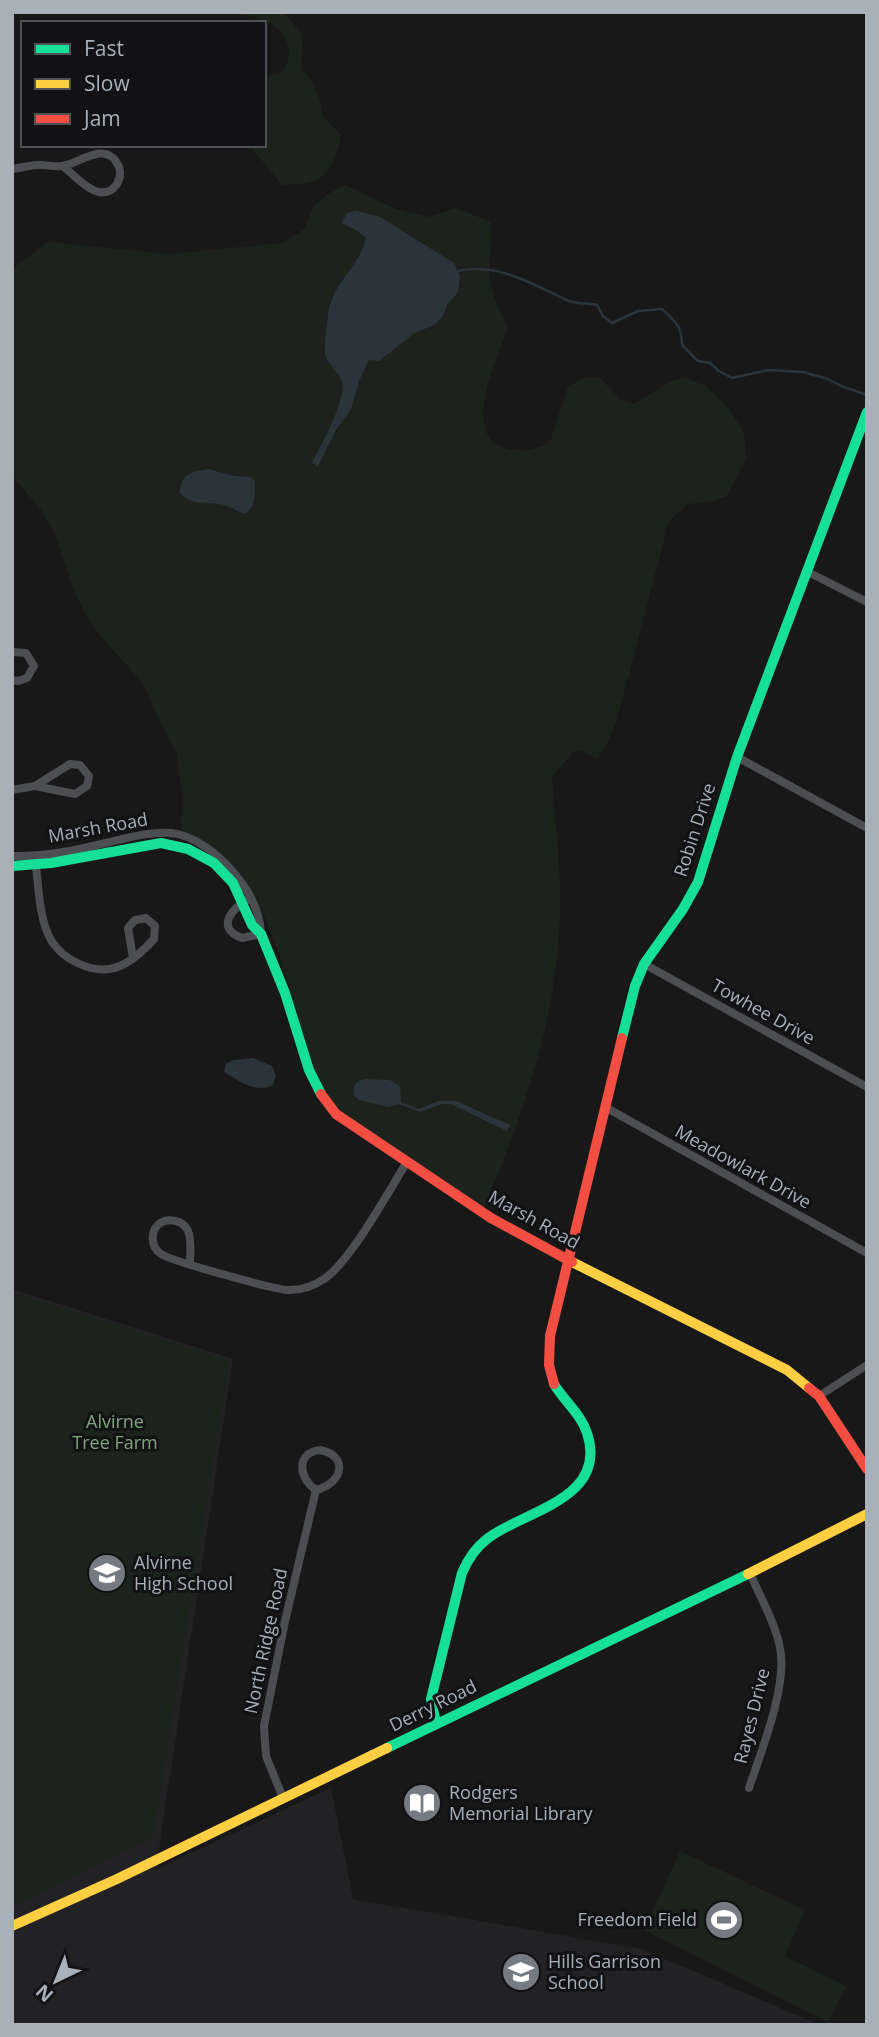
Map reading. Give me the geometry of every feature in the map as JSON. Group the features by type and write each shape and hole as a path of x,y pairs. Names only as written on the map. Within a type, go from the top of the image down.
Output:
{"street":[{"path":"12,169 39,165 63,166 100,153 117,162 120,174 116,185 105,192 99,192 88,188 63,166"},
{"name":"Robin Drive","path":"436,1724 431,1699 462,1573 470,1554 491,1533 552,1506 571,1494 586,1474 590,1462 590,1448 581,1421 556,1387 549,1363 550,1336 635,986 644,964 683,909 698,882 737,757 867,412"},
{"path":"806,571 867,602"},
{"path":"12,652 26,653 34,666 27,678 12,680"},
{"path":"737,757 867,828"},
{"path":"12,790 34,786 70,764 80,765 89,776 87,786 75,794 34,786"},
{"name":"Marsh Road","path":"12,866 143,845 175,845 199,854 224,872 246,900 252,925 261,934 285,993 309,1070 322,1097 336,1114 491,1218 531,1241 787,1370 819,1396 867,1469"},
{"name":"Marsh Road","path":"12,856 36,861"},
{"path":"36,861 46,927 52,942 61,952 79,964 100,968 120,966 133,958 151,943 156,935 154,924 146,918 135,920 128,928 133,958"},
{"path":"246,900 228,918 229,929 243,938 261,934"},
{"name":"Towhee Drive","path":"644,964 867,1087"},
{"name":"Meadowlark Drive","path":"605,1107 867,1253"},
{"path":"190,1263 190,1237 184,1226 174,1220 162,1222 154,1231 153,1243 164,1256 280,1290 312,1286 340,1265 407,1163"},
{"path":"819,1396 867,1365"},
{"path":"326,1451 337,1460 339,1471 334,1481 316,1490 303,1477 301,1465 308,1454 326,1451"},
{"name":"North Ridge Road","path":"282,1798 266,1756 264,1726 316,1490"},
{"name":"Derry Road","path":"12,1926 117,1879 867,1514"},
{"name":"Rayes Drive","path":"749,1788 772,1713 781,1665 777,1636 750,1573"}],"shaded area":[{"path":"357,211 380,217 454,263 460,276 458,292 436,324 413,334 379,361 369,360 359,381 351,409 336,430 318,466 312,463 332,423 342,390 342,382 325,354 329,308 333,296 359,256 366,238 342,223 347,213"},
{"path":"208,469 249,477 255,481 255,495 249,511 245,514 224,505 195,502 180,493 182,482 188,475"},
{"path":"253,1058 272,1066 276,1076 273,1085 254,1087 224,1072 226,1064 233,1060"},
{"path":"364,1079 390,1080 400,1086 401,1102 418,1109 439,1101 456,1101 510,1125 507,1131 451,1104 442,1104 420,1112 399,1104 388,1107 359,1100 354,1095 354,1087"},
{"name":"Alvirne High School","path":"12,1289 233,1359 156,1869 331,1788 353,1899 642,1949 820,2025 12,2025"}],"green space":[{"path":"233,12 283,12 303,35 301,69 311,79 320,100 322,115 341,135 330,169 317,180 282,185 251,147 266,147 266,77 282,73 289,58 285,37 263,19"},
{"path":"345,185 396,209 429,217 456,208 491,222 490,279 497,304 508,327 490,376 483,414 486,430 493,442 508,449 519,450 535,449 550,442 568,386 585,378 600,378 621,400 634,404 669,382 685,378 706,386 728,407 744,433 746,459 727,496 709,502 688,504 669,521 617,720 605,748 597,759 580,750 572,753 552,777 560,893 558,950 553,988 546,1026 525,1099 484,1209 335,1107 329,1099 312,1063 276,945 264,915 249,887 231,863 208,844 181,831 182,797 177,754 141,681 86,616 73,588 55,534 42,511 12,476 12,269 48,242 169,254 282,243 305,229 314,207 330,193"},
{"name":"Alvirne Tree Farm","path":"12,1292 230,1360 153,1838 12,1906"},
{"name":"Freedom Field","path":"680,1851 805,1910 785,1956 846,1986 828,2022 644,1930"}],"waterway":[{"path":"458,271 473,269 502,272 569,301 597,305 603,316 612,323 638,311 662,309 677,325 682,345 698,361 710,363 732,378 768,370 803,372 867,395"}],"traffic: fast":[{"path":"622,1038 635,986 644,964 683,909 698,882 737,757 867,412"},
{"path":"12,866 51,863 161,843 188,849 214,863 233,883 252,925 261,934 285,993 309,1070 321,1094"},
{"path":"436,1724 431,1699 462,1573 469,1558 479,1546 502,1529 558,1501 574,1489 586,1474 590,1456 587,1433 581,1420 554,1384"},
{"path":"387,1748 748,1574"}],"traffic: slow":[{"path":"572,1262 787,1370 809,1388"},
{"path":"748,1574 867,1514"},
{"path":"12,1926 117,1879 387,1748"}],"traffic: jam":[{"path":"554,1384 549,1365 550,1336 622,1038"},
{"path":"321,1094 336,1114 491,1218 572,1262"},
{"path":"809,1388 819,1396 867,1469"}],"place":[{"name":"Alvirne High School","path":"107,1573"},
{"name":"Rodgers Memorial Library","path":"422,1803"},
{"name":"Freedom Field","path":"724,1920"},
{"name":"Hills Garrison School","path":"521,1972"}]}
